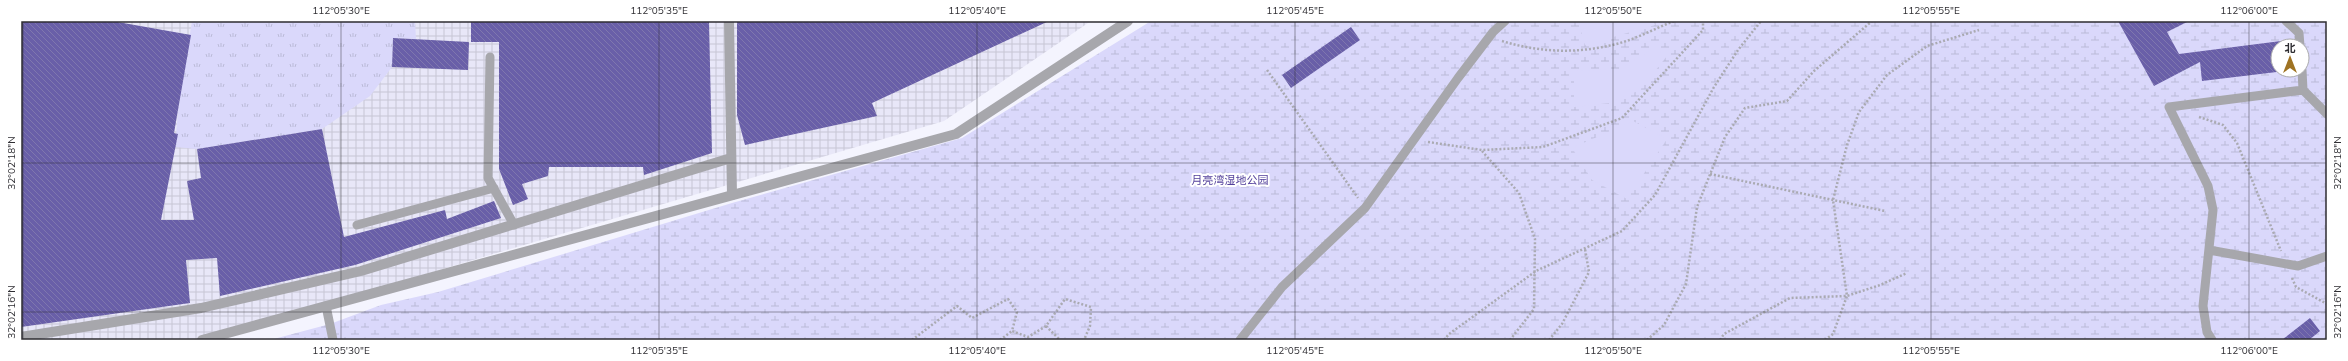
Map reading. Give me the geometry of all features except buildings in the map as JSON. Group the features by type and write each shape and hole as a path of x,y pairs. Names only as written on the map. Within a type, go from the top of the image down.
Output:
{"street":[{"path":"729,21 732,195"},
{"path":"202,340 956,134 1128,21"},
{"path":"21,337 201,308 361,271 731,158"}],"lane":[{"path":"1240,340 1282,288 1365,208 1413,140 1490,38 1505,21"},
{"path":"2286,21 2299,33 2299,38"},
{"path":"490,57 488,178 514,225"},
{"path":"2302,78 2303,90 2327,114"},
{"path":"2212,340 2207,332 2203,306 2213,210 2208,186 2169,107 2303,90"},
{"path":"357,225 494,188"},
{"path":"2209,250 2298,266 2327,256"},
{"path":"326,306 333,340"}],"path":[{"path":"1490,38 1528,49 1578,51 1621,43 1674,21"},
{"path":"1413,140 1482,150 1543,147 1622,118 1703,30 1702,21"},
{"path":"1444,340 1449,334 1536,271 1622,231 1655,195 1714,87 1738,50 1761,21"},
{"path":"1647,340 1664,325 1686,284 1697,207 1724,137 1745,108 1787,101 1814,71 1872,21"},
{"path":"1825,340 1833,334 1847,296 1833,200 1847,145 1859,112 1887,75 1927,46 1979,30"},
{"path":"1267,70 1365,208"},
{"path":"2196,116 2223,125 2237,143 2296,288 2327,304"},
{"path":"1482,150 1519,193 1535,239 1536,271 1534,309 1510,340"},
{"path":"1710,174 1885,211"},
{"path":"1549,340 1562,324 1588,272 1585,248"},
{"path":"1720,340 1724,334 1790,298 1847,296 1880,285 1907,273"},
{"path":"912,340 958,306 972,318 1008,299 1017,312 1012,330 1000,340"},
{"path":"1012,330 1028,337 1046,326 1065,299 1091,307 1090,326 1084,340"},
{"path":"1046,326 1060,340"}],"shaded area":[{"path":"21,21 1091,21 944,121 202,340 21,340"}],"green space":[{"path":"192,21 415,21 416,39 393,38 392,67 370,96 322,129 197,149 175,147 178,110"},
{"name":"月亮湾湿地公园","path":"1151,21 2327,21 2327,340 270,340 330,324 381,305 438,292 732,203 962,138"},
{"path":"1578,21 1653,21 1655,25 1585,45"},
{"path":"1654,48 1667,56 1640,90 1609,103 1574,107 1574,71 1620,69"},
{"path":"1633,121 1667,139 1627,199 1592,180 1572,148"}]}
